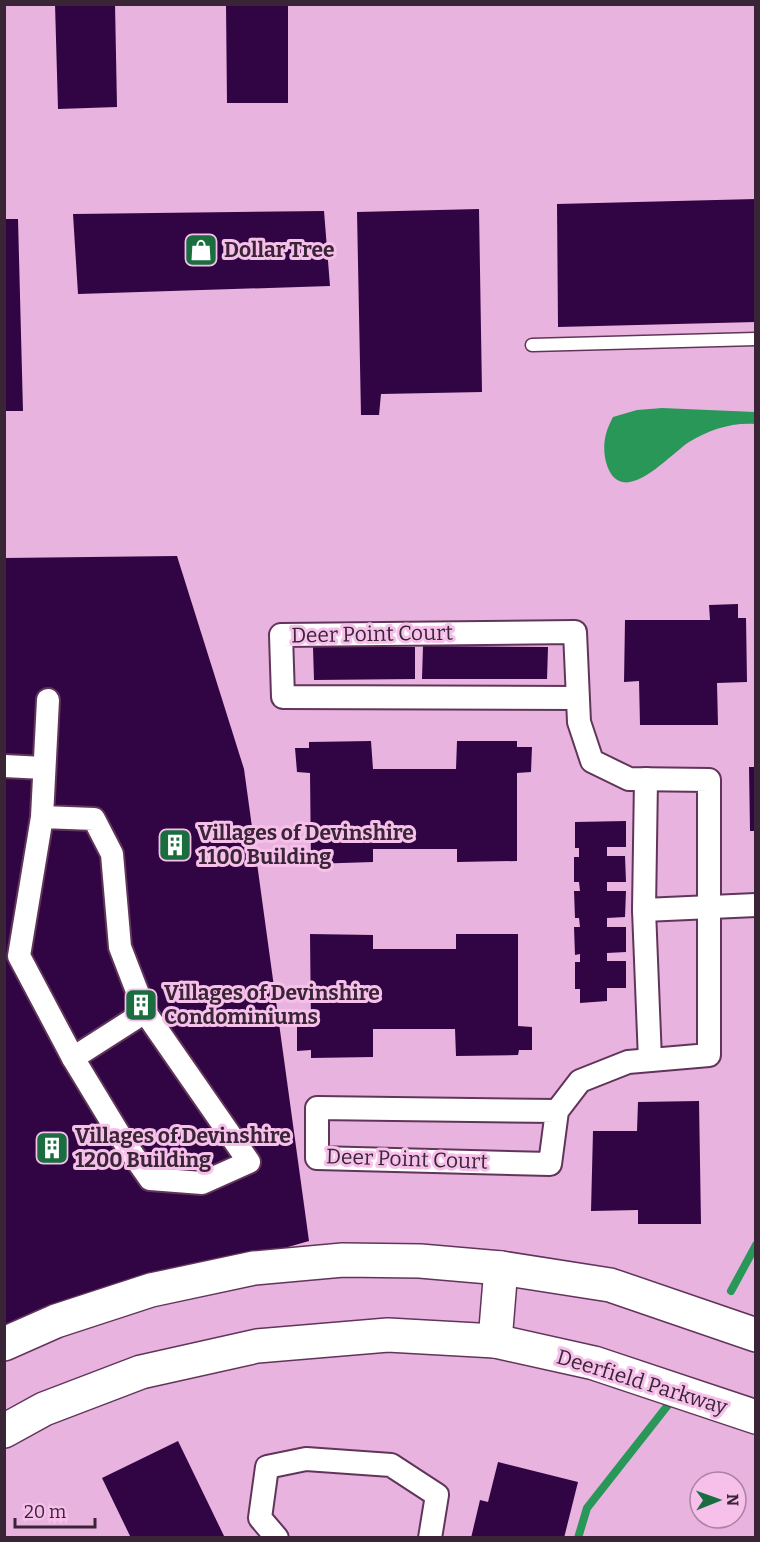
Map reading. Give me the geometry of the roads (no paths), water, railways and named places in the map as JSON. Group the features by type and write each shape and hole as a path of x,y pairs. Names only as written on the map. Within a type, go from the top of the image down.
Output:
{"main road":[{"path":"4,1344 56,1321 151,1290 254,1268 343,1260 420,1262 501,1268 610,1285 756,1335"},
{"path":"495,1341 501,1268"},
{"name":"Deerfield Parkway","path":"4,1431 44,1409 141,1372 257,1346 388,1335 495,1341 594,1363 756,1417"}],"street":[{"name":"Deer Point Court","path":"557,1111 318,1108 317,1158 550,1164 557,1111 580,1081 628,1062 710,1055 709,780 629,779 592,761 579,722 578,698 575,632 280,635 283,697 578,698"},
{"path":"42,816 94,819 112,854 120,947 145,1012 249,1162 202,1184 150,1179 122,1139 12,956 42,816 48,700"},
{"path":"4,766 44,768"},
{"path":"646,779 644,910 650,1060"},
{"path":"644,910 756,905"},
{"path":"73,1058 145,1012"},
{"path":"277,1538 260,1518 267,1467 306,1459 391,1465 437,1495 430,1538"}],"lane":[{"path":"532,345 756,339"}],"waterway":[{"path":"731,1291 756,1245"},
{"path":"578,1538 587,1508 668,1405"}],"place":[{"name":"Dollar Tree","path":"201,250"},
{"name":"Villages of Devinshire 1100 Building","path":"175,845"},
{"name":"Villages of Devinshire Condominiums","path":"141,1005"},
{"name":"Villages of Devinshire 1200 Building","path":"52,1148"}]}
